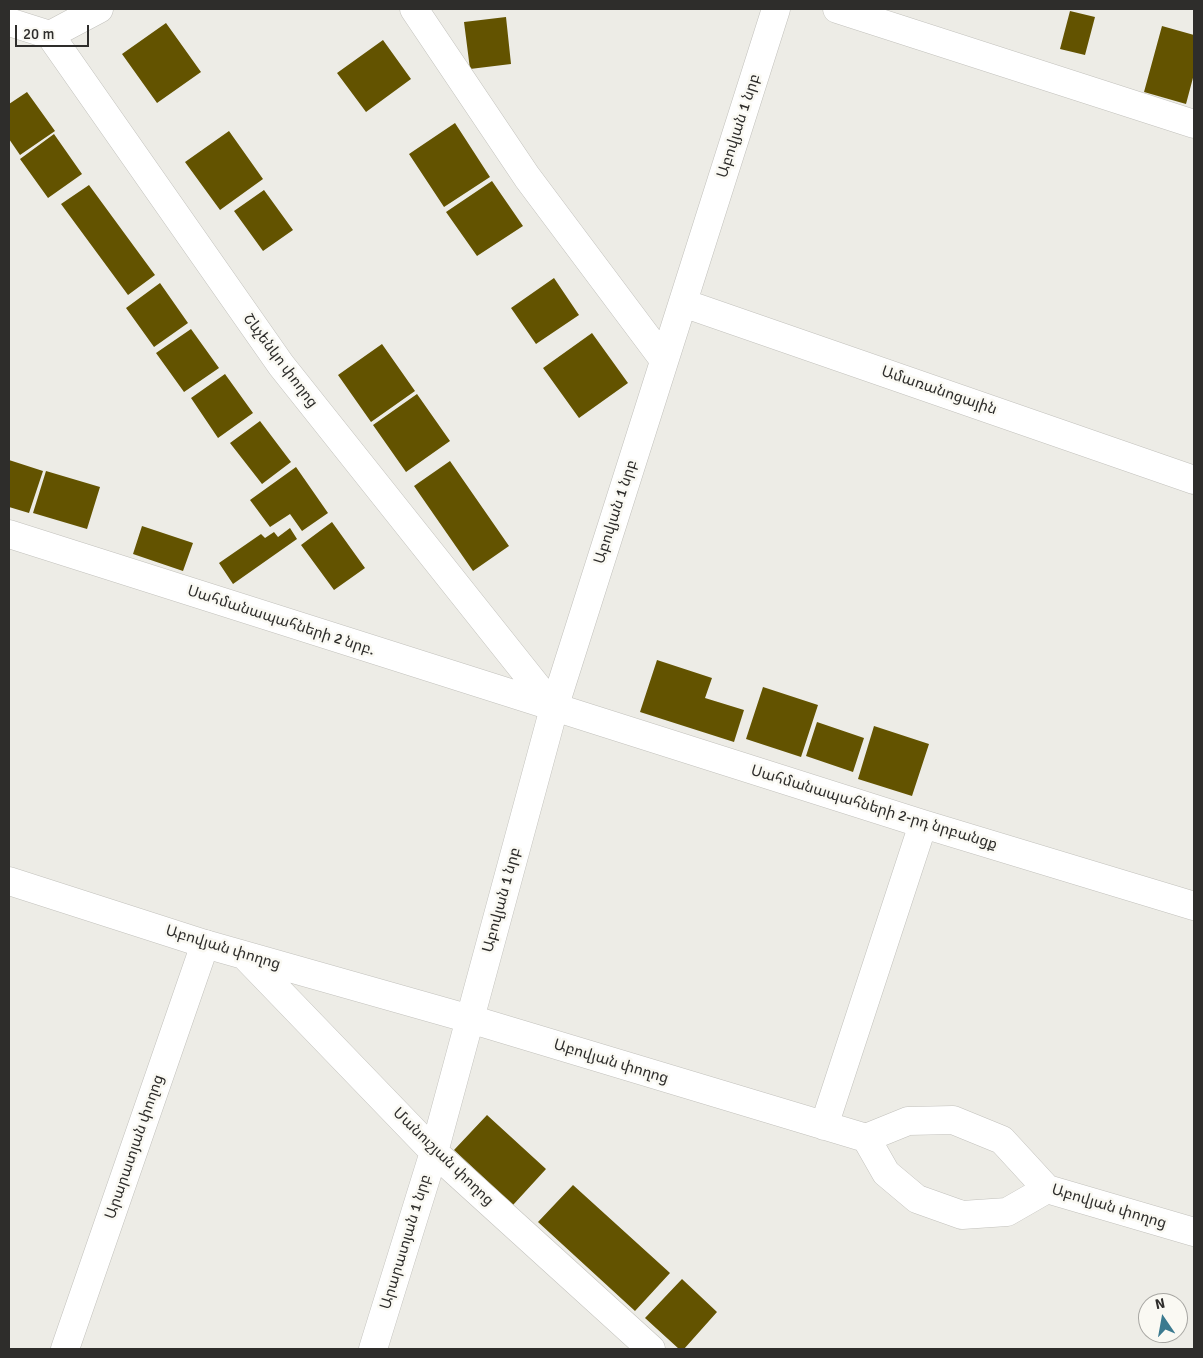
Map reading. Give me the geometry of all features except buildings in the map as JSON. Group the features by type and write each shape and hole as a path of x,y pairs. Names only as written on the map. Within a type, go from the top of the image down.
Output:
{"street":[{"path":"9,22 50,35 99,9"},
{"path":"414,9 527,177 664,360"},
{"name":"Աբովյան 1 նրբ","path":"470,1019 554,708 776,9"},
{"path":"836,9 1194,124"},
{"name":"Շևչենկո փողոց","path":"50,35 281,365 554,708"},
{"name":"Ամառանոցային","path":"683,303 1194,480"},
{"name":"Սահմանապահների 2 նրբ.","path":"9,534 554,708"},
{"name":"Սահմանապահների 2-րդ նրբանցք","path":"554,708 923,824 1194,906"},
{"path":"824,1126 923,824"},
{"name":"Աբովյան փողոց","path":"9,881 245,956 470,1019 866,1138 908,1121 953,1120 1002,1140 1047,1189 1194,1232"},
{"name":"Արարատյան փողոց","path":"66,1349 205,944"},
{"name":"Մանուշյան փողոց","path":"245,956 434,1152 652,1349"},
{"name":"Արարատյան 1 նրբ","path":"373,1349 434,1152 470,1019"},
{"path":"866,1138 886,1173 917,1199 962,1215 1007,1212 1047,1189"}]}
